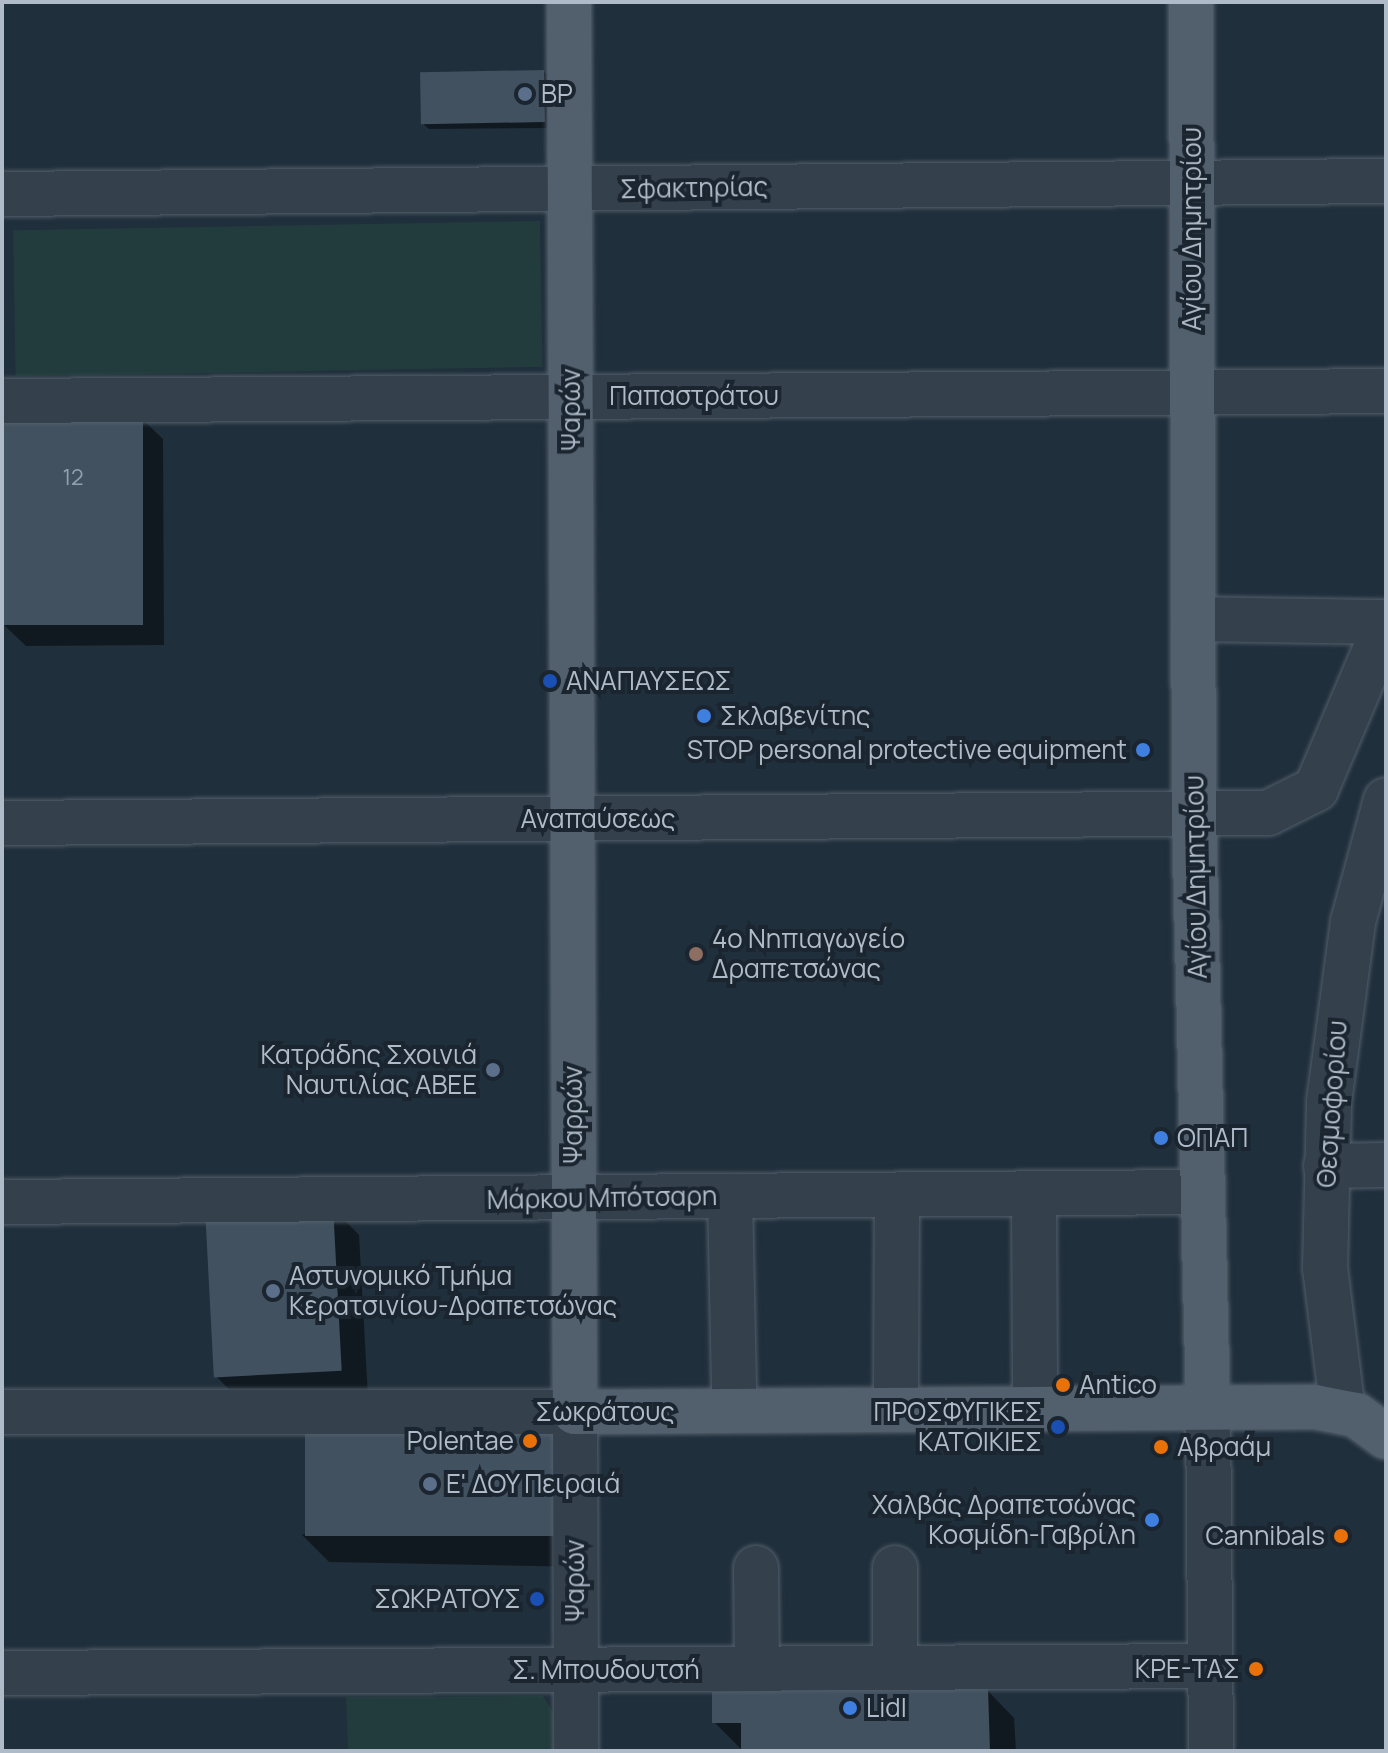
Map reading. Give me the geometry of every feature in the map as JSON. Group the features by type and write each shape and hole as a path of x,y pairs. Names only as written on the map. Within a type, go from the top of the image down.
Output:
{"main road":[{"name":"Ψαρών","path":"569,2 572,819"},
{"name":"Αγίου Δημητρίου","path":"1191,2 1194,814 1208,1407"},
{"name":"Ψαρρών","path":"572,819 575,1412"},
{"name":"Σωκράτους","path":"575,1412 1208,1407 1343,1412"},
{"path":"1343,1412 1386,1437"}],"street":[{"name":"Σφακτηρίας","path":"2,194 1386,181"},
{"name":"Παπαστράτου","path":"2,401 1386,391"},
{"path":"1193,619 1386,623 1316,789 1268,813 1194,814"},
{"name":"Θεσμοφορίου","path":"1343,1412 1325,1268 1326,1166 1338,1006 1386,800"},
{"name":"Αναπαύσεως","path":"2,823 1194,814"},
{"path":"1326,1166 1386,1165"},
{"name":"Μάρκου Μπότσαρη","path":"2,1202 1203,1192"},
{"path":"1034,1193 1035,1391"},
{"path":"896,1389 897,1195"},
{"path":"730,1196 734,1389"},
{"name":"Αγίου Δημητρίου","path":"1208,1407 1211,1751"},
{"name":"Σωκράτους","path":"2,1412 575,1412"},
{"name":"Ψαρών","path":"575,1412 576,1751"},
{"path":"756,1568 757,1669"},
{"path":"895,1568 895,1668"},
{"name":"Σ. Μπουδουτσή","path":"2,1673 1211,1666"}],"green space":[{"path":"540,221 543,367 16,376 13,230"},
{"path":"543,1696 556,1716 557,1751 348,1751 346,1697"}],"building":[{"path":"544,70 545,122 421,124 420,72"},
{"path":"2,417 143,417 143,625 2,625"},
{"name":"Αστυνομικό Τμήμα Κερατσινίου-Δραπετσώνας","path":"333,1205 342,1371 214,1377 205,1212"},
{"name":"Ε' ΔΟΥ Πειραιά","path":"305,1431 559,1431 559,1536 305,1536"},
{"name":"Lidl","path":"988,1688 990,1751 741,1751 741,1723 712,1723 712,1692"}],"place":[{"name":"BP","path":"525,94"},
{"name":"ΑΝΑΠΑΥΣΕΩΣ","path":"550,681"},
{"name":"Σκλαβενίτης","path":"704,716"},
{"name":"STOP personal protective equipment","path":"1143,750"},
{"name":"4ο Νηπιαγωγείο Δραπετσώνας","path":"696,954"},
{"name":"Κατράδης Σχοινιά Ναυτιλίας ΑΒΕΕ","path":"493,1070"},
{"name":"ΟΠΑΠ","path":"1161,1138"},
{"name":"Αστυνομικό Τμήμα Κερατσινίου-Δραπετσώνας","path":"273,1291"},
{"name":"Antico","path":"1063,1385"},
{"name":"ΠΡΟΣΦΥΓΙΚΕΣ ΚΑΤΟΙΚΙΕΣ","path":"1058,1427"},
{"name":"Polentae","path":"530,1441"},
{"name":"Αβραάμ","path":"1161,1447"},
{"name":"Ε' ΔΟΥ Πειραιά","path":"430,1484"},
{"name":"Χαλβάς Δραπετσώνας Κοσμίδη-Γαβρίλη","path":"1152,1520"},
{"name":"Cannibals","path":"1341,1536"},
{"name":"ΣΩΚΡΑΤΟΥΣ","path":"537,1599"},
{"name":"ΚΡΕ-ΤΑΣ","path":"1256,1669"},
{"name":"Lidl","path":"850,1708"}]}
